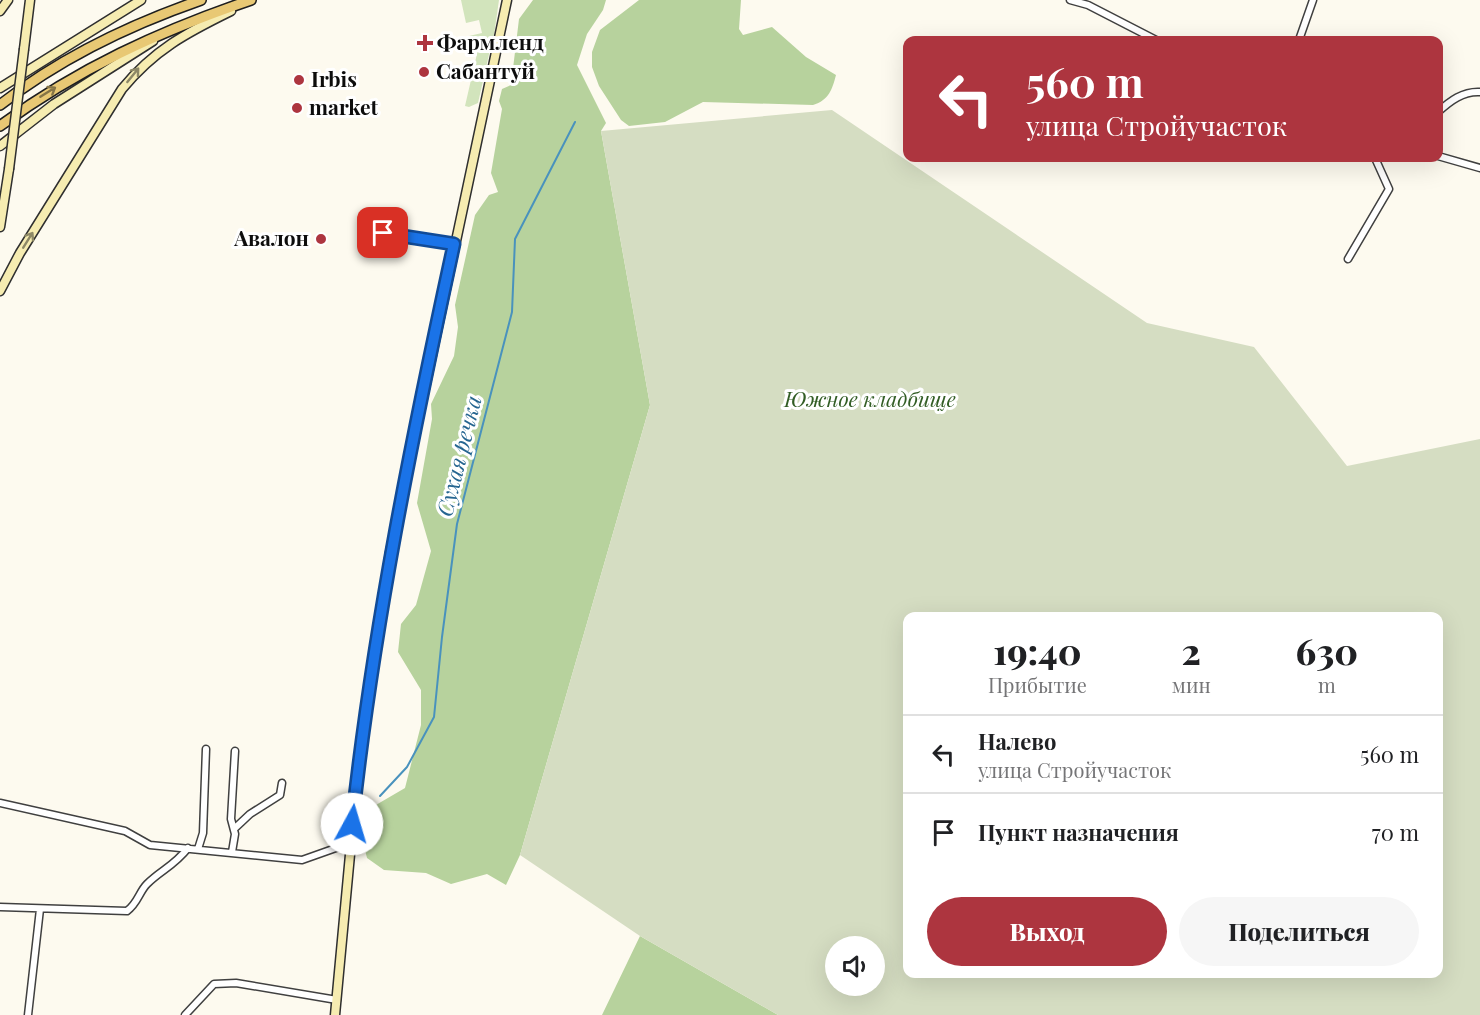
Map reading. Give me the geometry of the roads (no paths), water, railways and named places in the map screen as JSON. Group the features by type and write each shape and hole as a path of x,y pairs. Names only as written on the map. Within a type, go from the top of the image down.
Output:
{"main road":[{"path":"0,11 8,0"},
{"path":"0,227 30,0"},
{"path":"0,88 141,0"},
{"path":"0,105 82,51 140,23 201,0"},
{"path":"0,126 37,99 102,61 176,27 251,0"},
{"path":"0,291 20,253 122,89 141,66 178,37 251,0"},
{"path":"335,1015 350,843 370,673 390,553 507,0"},
{"path":"0,146 54,104 176,27"}],"street":[{"path":"1070,0 1088,5 1148,36"},
{"path":"1300,36 1312,0"},
{"path":"1443,107 1451,100 1473,92 1480,92"},
{"path":"1443,157 1480,168"},
{"path":"1348,259 1389,189 1377,162"},
{"path":"369,230 454,244"},
{"path":"198,849 203,833 206,748"},
{"path":"232,852 234,829 231,819 235,751"},
{"path":"234,829 250,813 280,795 282,783"},
{"path":"0,803 125,831 150,845 302,860 350,843"},
{"path":"0,907 127,911 135,905 150,881 176,864 189,848"},
{"path":"28,1015 40,909"},
{"path":"185,1015 214,984 236,983 337,1000"}],"waterway":[{"name":"Сухая речка","path":"380,796 407,767 434,717 457,524 512,312 515,239 575,122"}],"place":[{"name":"Фармленд","path":"425,43"},
{"name":"Сабантуй","path":"424,72"},
{"name":"Irbis","path":"299,80"},
{"name":"market","path":"297,108"},
{"name":"Авалон","path":"321,239"}],"park label":[{"name":"Южное кладбище","path":"870,400"}]}
